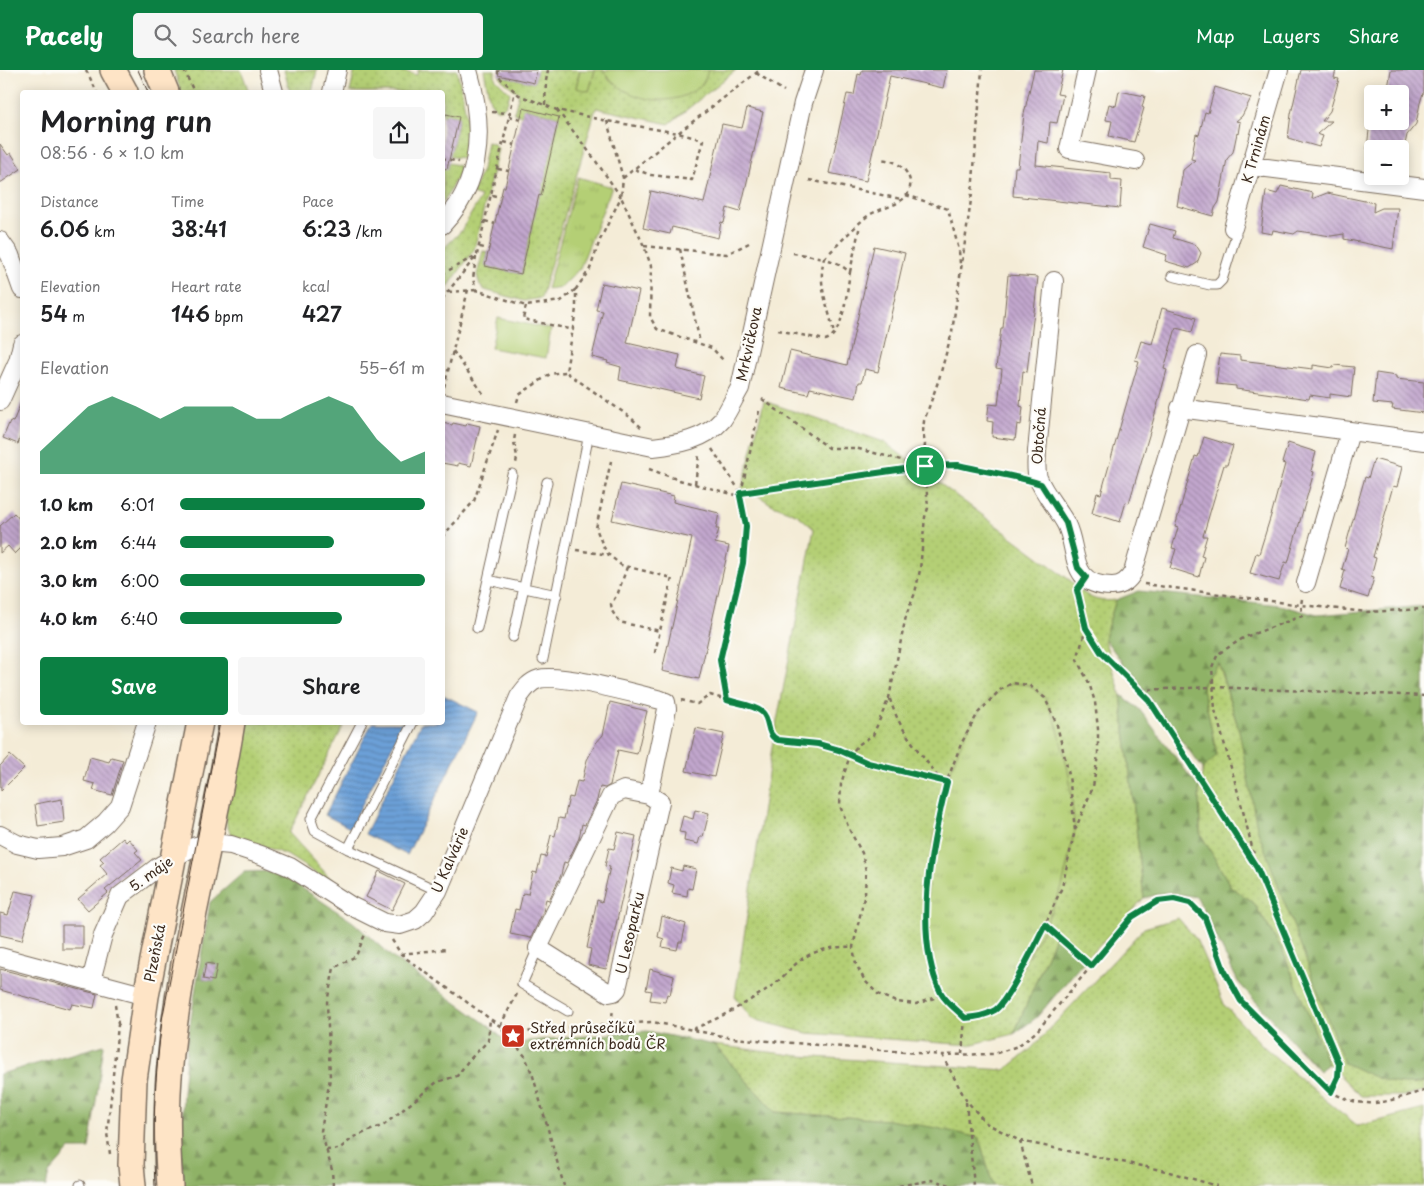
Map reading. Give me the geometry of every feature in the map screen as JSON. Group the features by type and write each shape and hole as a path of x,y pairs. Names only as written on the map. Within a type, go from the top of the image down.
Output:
{"main road":[{"path":"114,70 124,90"},
{"path":"156,70 165,90"},
{"name":"Plzeňská","path":"133,1186 131,1165 134,1080 146,996 199,725"},
{"path":"170,1186 168,1111 170,1065 182,971 210,843 231,725"}],"street":[{"path":"268,70 273,90"},
{"path":"332,90 337,70"},
{"path":"445,222 462,198 477,158 477,113 468,70"},
{"name":"Mrkvičkova","path":"445,404 506,423 589,434 653,447 678,444 704,435 721,420 740,388 803,102 814,70"},
{"path":"1087,70 1069,149 1135,161"},
{"name":"K Trninám","path":"1233,228 1279,70"},
{"path":"1251,166 1423,185"},
{"path":"0,241 10,255 20,283"},
{"name":"Obtočná","path":"1054,281 1037,450 1037,470 1041,484 1066,523 1078,568 1086,577"},
{"path":"0,401 20,352"},
{"path":"1086,577 1097,583 1113,586 1126,582 1130,578 1197,355"},
{"path":"1180,408 1424,441"},
{"path":"1306,583 1350,432"},
{"name":"U Kalvárie","path":"210,843 231,845 290,867 351,906 385,923 400,925 415,920 424,912 438,891 519,697 533,682 549,677 664,701 667,709 648,795"},
{"path":"0,835 17,844 38,849 62,848 86,839 105,823 120,806 145,725"},
{"path":"538,948 611,796 624,790 648,795"},
{"name":"U Lesoparku","path":"538,948 610,993 617,989 660,802 648,795"},
{"name":"5. máje","path":"91,981 102,935 120,896 173,858 189,849 210,843"},
{"path":"0,957 146,996"}],"lane":[{"path":"1172,276 1217,285 1222,280 1236,235 1233,228"},
{"path":"543,659 589,434"},
{"path":"477,628 512,474"},
{"path":"513,637 547,482"},
{"path":"488,580 557,595"},
{"path":"360,725 311,819 315,831 348,849 438,891"},
{"path":"348,849 410,725"},
{"path":"538,948 522,984 568,1011"}],"path":[{"path":"86,70 96,90"},
{"path":"184,70 193,90"},
{"path":"498,70 498,76 518,95 545,106 606,121 678,132 703,140 692,180 651,175 634,169"},
{"path":"545,106 548,70"},
{"path":"623,178 678,132 760,70"},
{"path":"941,994 916,1004 896,1002 878,994 865,981 856,964 853,946 865,893 866,871 862,853 849,829 840,806 841,784 850,754 858,745 873,734 889,698 906,616 915,593 920,570 925,517 928,508 924,421 952,332 972,193 982,70"},
{"path":"756,73 784,91"},
{"path":"476,290 473,279 477,255 515,91"},
{"path":"557,110 621,197 644,246 651,266 650,318 657,329 712,348 724,361"},
{"path":"491,112 510,114 521,119"},
{"path":"448,292 476,290 526,306 561,301 576,289 590,269 600,240 621,197 623,178 606,121"},
{"path":"504,142 515,145"},
{"path":"445,159 467,164"},
{"path":"834,335 821,285 824,258 867,217 903,199 911,184 909,175 903,167 893,161 880,159"},
{"path":"498,169 509,171"},
{"path":"809,180 903,199"},
{"path":"492,195 500,197"},
{"path":"906,195 948,209 960,250 961,271"},
{"path":"485,221 494,224"},
{"path":"778,330 825,340 831,339 840,324 861,223"},
{"path":"644,246 727,254 749,243"},
{"path":"480,247 489,249"},
{"path":"680,249 700,343"},
{"path":"793,253 824,258 839,264 850,272"},
{"path":"445,272 477,255"},
{"path":"445,296 477,255"},
{"path":"566,372 574,330 576,289"},
{"path":"445,380 468,290"},
{"path":"526,306 523,319 574,330"},
{"path":"453,351 506,423 518,455 516,464"},
{"path":"445,534 474,502 519,395 550,374 566,372 630,417 642,428"},
{"path":"762,398 829,448 855,448 925,466"},
{"path":"740,495 759,411"},
{"path":"704,435 740,495 746,526 743,563 720,660 727,700"},
{"path":"695,484 699,455"},
{"path":"611,461 596,528 603,546 609,555 627,567 672,578 654,657"},
{"path":"649,468 695,484 740,495 925,466 958,465 992,473 1016,476 1041,484"},
{"path":"580,550 609,555"},
{"path":"627,567 618,593 611,604 612,612 618,622 660,631"},
{"path":"1086,577 1077,590 1086,628 1101,652 1149,700 1257,868"},
{"path":"1126,582 1367,612 1424,608"},
{"path":"1301,605 1302,616 1245,637 1218,654 1212,667 1215,710 1257,868 1339,1064 1338,1077 1331,1092"},
{"path":"1075,830 1069,775 1057,725 1045,698 1029,685 1012,684 1000,690 978,712 961,744 947,782 931,859 926,902 927,941 941,994 965,1018 981,1017 997,1009 1013,986 1045,925 1062,887 1075,830 1093,787 1098,755 1095,702 1077,660 1086,628"},
{"path":"1140,690 1214,688 1424,696"},
{"path":"680,700 697,704 710,695 727,700 761,712 766,717 768,731 772,738 818,744 850,754 868,763 947,782"},
{"path":"889,698 894,716 940,780"},
{"path":"790,1042 942,1055 994,1054 1018,1046 1037,1031 1132,917 1158,901 1174,899 1190,903 1205,918 1224,970 1241,1001 1331,1092 1344,1099 1371,1104 1424,1091"},
{"path":"1045,925 1091,966"},
{"path":"333,1186 332,1170 321,1132 324,1104 330,1078 327,1002 334,968 356,956 368,928"},
{"path":"691,1030 742,1006 772,986 804,958 818,951 839,946 853,946"},
{"path":"401,954 446,949"},
{"path":"522,984 500,1026 525,1056 528,1063 564,1186"},
{"path":"962,1054 965,1018"},
{"path":"326,1150 340,1149 354,1137 384,1125 437,1082 457,1076 468,1061 488,1041 490,1019"},
{"path":"942,1055 966,1100 986,1123 1020,1141 1166,1171 1217,1186"},
{"path":"966,1100 974,1186"},
{"path":"1020,1141 1032,1186"},
{"path":"899,1186 932,1180 954,1186"}],"green space":[{"path":"174,70 241,70 248,90 180,90"},
{"path":"284,70 317,70 312,90 289,90"},
{"path":"355,70 396,70 417,75 418,70 457,70 467,126 466,148 463,158 445,156 452,149 459,117 446,114 445,116 445,90 350,90"},
{"path":"484,70 495,70 495,78 510,93 504,107 496,109 490,101"},
{"path":"537,70 580,70 576,87 589,91 595,70 603,70 610,80 703,83 708,70 736,70 669,124 596,108 541,298 524,301 485,290 480,286 477,275 483,251 488,252 485,266 521,274 559,117 524,108 522,116 514,113 519,93 502,80 499,72 505,76 534,83"},
{"path":"580,70 595,70 589,91 576,88"},
{"path":"603,70 708,70 703,83 690,93 677,98 663,100 649,99 623,89 612,81"},
{"path":"487,142 494,144 498,149 474,250 445,291 445,247 461,231 481,197 472,194 482,170"},
{"path":"445,162 458,165 460,168 445,199"},
{"path":"578,177 612,187 580,268 562,287 547,289"},
{"path":"498,318 551,329 546,358 491,348"},
{"path":"764,401 884,442 1071,581 1081,591 1096,599 1116,600 1104,638 1121,695 1144,898 1085,960 1056,934 1014,1034 969,1045 807,1033 752,1019 735,997 772,747 814,529 798,515 771,504 751,491 741,493"},
{"path":"1139,591 1280,605 1317,615 1424,606 1424,1082 1413,1084 1393,1083 1344,1063 1257,828 1239,730 1218,662 1202,685 1217,755 1203,769 1104,638 1116,600"},
{"path":"1217,661 1239,730 1413,1085 1424,1082 1424,1092 1404,1096 1361,1096 1328,1064 1282,949 1253,902 1231,887 1200,833 1199,788 1203,769 1217,755 1202,685"},
{"path":"1012,683 1029,685 1045,698 1057,725 1069,775 1075,830 1062,887 1045,925 1013,986 997,1009 981,1017 965,1018 941,993 932,965 928,930 928,891 932,850 950,772 963,739 985,704"},
{"path":"1121,695 1139,709 1199,788 1200,833 1231,887 1253,902 1282,949 1328,1064 1319,1071 1238,982 1197,897 1168,892 1144,898"},
{"path":"242,725 344,725 289,833 340,889 287,855 232,835 227,826 225,813"},
{"path":"274,871 290,880 353,922 393,958 489,1026 509,1044 522,1049 523,1043 528,1041 647,1031 714,1045 775,1112 888,1120 937,1128 979,1138 993,1186 184,1186 181,1149 187,1043 210,902 244,872","holes":["206,963 217,965 214,981 203,979"]},
{"path":"1178,918 1196,939 1225,1006 1264,1047 1358,1126 1424,1109 1424,1186 993,1186 979,1138 888,1120 775,1112 714,1045 800,1056 1005,1070 1031,1049 1144,928"},
{"path":"1056,934 1085,960 1037,1017 1014,1034"},
{"path":"104,1045 89,1149 70,1149 49,1173 46,1186 0,1186 0,1074"}],"water":[{"path":"445,696 478,712 407,855 365,834 420,725 445,725"},
{"path":"371,725 403,725 350,828 325,815"}],"building":[{"path":"499,70 537,70 534,83 498,75"},
{"path":"862,70 947,70 943,88 890,76 866,181 829,173 847,94 854,95 858,74 861,75"},
{"path":"1034,70 1063,70 1057,94 1063,95 1057,123 1050,122 1048,143 1038,141 1036,165 1111,173 1111,180 1122,181 1120,208 1013,196 1015,167 1018,167 1024,114"},
{"path":"1301,70 1336,70 1334,78 1339,79 1330,111 1322,121 1332,121 1317,134 1323,136 1319,147 1288,138 1291,114"},
{"path":"1391,70 1424,70 1424,93 1416,124 1407,135 1406,140 1368,140 1369,130 1409,130 1409,85 1388,85"},
{"path":"1215,87 1251,98 1242,116 1236,121 1240,122 1238,134 1233,152 1227,159 1219,202 1213,216 1177,206 1183,170 1195,160 1191,159 1196,134 1199,135 1205,112 1208,113"},
{"path":"1119,91 1145,96 1142,107 1144,108 1134,142 1109,136 1112,121 1106,120 1107,112 1109,104 1116,106"},
{"path":"523,108 559,117 521,274 485,266"},
{"path":"747,108 763,112 740,212 727,208 724,223 721,222 718,238 672,227 670,234 643,228 651,191 704,203 722,124 742,128"},
{"path":"446,114 459,117 447,169 445,169"},
{"path":"0,144 8,155 11,153 20,170 0,183"},
{"path":"1281,186 1313,193 1312,199 1327,193 1374,203 1373,212 1382,208 1398,208 1393,249 1344,239 1344,234 1331,236 1298,231 1294,234 1273,230 1272,234 1261,232 1266,191 1277,194"},
{"path":"1150,224 1175,231 1173,238 1196,245 1201,253 1197,263 1189,268 1165,261 1167,255 1143,247"},
{"path":"874,246 905,253 878,372 865,369 862,382 859,382 856,398 810,388 808,394 781,388 790,351 847,365"},
{"path":"1008,275 1038,277 1027,372 1023,371 1020,406 1023,407 1021,425 1017,424 1015,440 992,437 993,422 987,421 989,404 998,405 1002,369 996,368 1001,328 1003,328"},
{"path":"602,283 639,291 627,343 680,355 677,369 704,376 699,398 619,380 621,367 592,357 603,311 596,310"},
{"path":"1162,308 1196,318 1192,332 1176,328 1164,369 1167,370 1150,432 1129,503 1126,502 1120,522 1092,513 1097,493 1101,494 1139,361 1135,360 1141,341 1152,344"},
{"path":"1220,354 1240,356 1240,360 1313,369 1313,365 1333,368 1334,365 1354,367 1351,397 1330,394 1330,398 1310,395 1309,399 1236,389 1236,386 1216,384"},
{"path":"1376,373 1396,376 1396,379 1424,382 1424,413 1392,409 1393,405 1373,403"},
{"path":"20,405 20,438 18,444 3,438 10,421 13,422"},
{"path":"453,423 466,426 467,423 480,426 471,466 458,463 458,466 445,464 445,424 452,425"},
{"path":"1204,437 1233,446 1227,465 1224,465 1203,536 1207,536 1201,556 1204,557 1199,577 1170,568 1176,549 1172,548 1178,528 1175,527 1195,456 1198,457"},
{"path":"1288,443 1316,452 1311,471 1314,472 1288,563 1285,562 1279,581 1250,573 1256,553 1259,554 1272,512 1285,464 1282,463"},
{"path":"1374,459 1402,467 1397,487 1393,486 1373,557 1376,558 1371,577 1374,578 1368,598 1340,589 1345,570 1342,569 1348,549 1345,548 1365,477 1368,478"},
{"path":"621,484 674,496 673,502 719,513 716,529 719,529 715,543 729,546 699,679 662,671 692,538 612,520"},
{"path":"14,513 20,520 20,549 15,554 8,546 0,553 0,526"},
{"path":"610,702 647,711 637,754 618,750 610,785 605,788 600,787 597,800 585,825 582,824 579,838 567,863 564,862 561,875 549,900 546,899 543,912 531,938 510,934 515,909 519,910 523,893 528,894 533,872 537,873 541,856 546,857 551,835 555,836 559,818 564,819 569,797 573,798 577,781 582,782 587,760 596,743 603,735"},
{"path":"696,728 724,734 714,777 686,771"},
{"path":"10,755 24,768 1,791 0,766"},
{"path":"90,757 109,762 111,757 123,760 112,795 93,790 95,784 84,781"},
{"path":"62,799 64,822 38,826 35,804"},
{"path":"695,810 709,813 703,837 700,837 698,844 684,841 685,833 679,832 683,816 693,819"},
{"path":"618,832 636,836 606,969 588,965 591,949 587,948 597,900 602,902 610,867 605,866 609,848 614,849"},
{"path":"123,838 126,842 129,839 138,850 135,852 142,860 105,890 108,893 88,910 78,899 107,874 100,865 104,862 100,858"},
{"path":"683,866 696,869 692,889 688,888 687,896 672,893 674,885 668,883 671,868 682,871"},
{"path":"379,871 405,884 392,910 366,897"},
{"path":"15,891 35,895 22,940 0,935 0,913 8,915"},
{"path":"662,916 686,924 682,942 679,942 677,950 662,947 664,939 658,937"},
{"path":"62,925 83,925 83,949 62,949"},
{"path":"206,963 217,965 214,981 203,979"},
{"path":"0,969 97,994 94,1008 72,1004 70,1009 0,990"},
{"path":"650,969 674,976 670,995 667,994 665,1002 650,1000 652,991 646,990"}],"tram line":[{"path":"138,70 147,90"},
{"path":"155,1186 155,1103 162,1020 219,725"}],"place":[{"name":"Střed průsečíků extrémních bodů ČR","path":"513,1036"}],"route":[{"path":"958,465 992,473 1016,476 1041,484 1066,523 1074,558 1078,568 1086,577 1077,590 1086,628 1101,652 1149,700 1257,868 1339,1064 1338,1077 1331,1092 1241,1001 1224,970 1205,918 1190,903 1174,899 1158,901 1132,917 1091,966 1045,925 1013,986 997,1009 981,1017 965,1018 941,994 927,941 926,902 931,859 947,782 868,763 839,750 818,744 772,738 768,731 764,714 755,708 727,700 720,660 743,563 746,526 741,493 925,466 958,465"}]}
